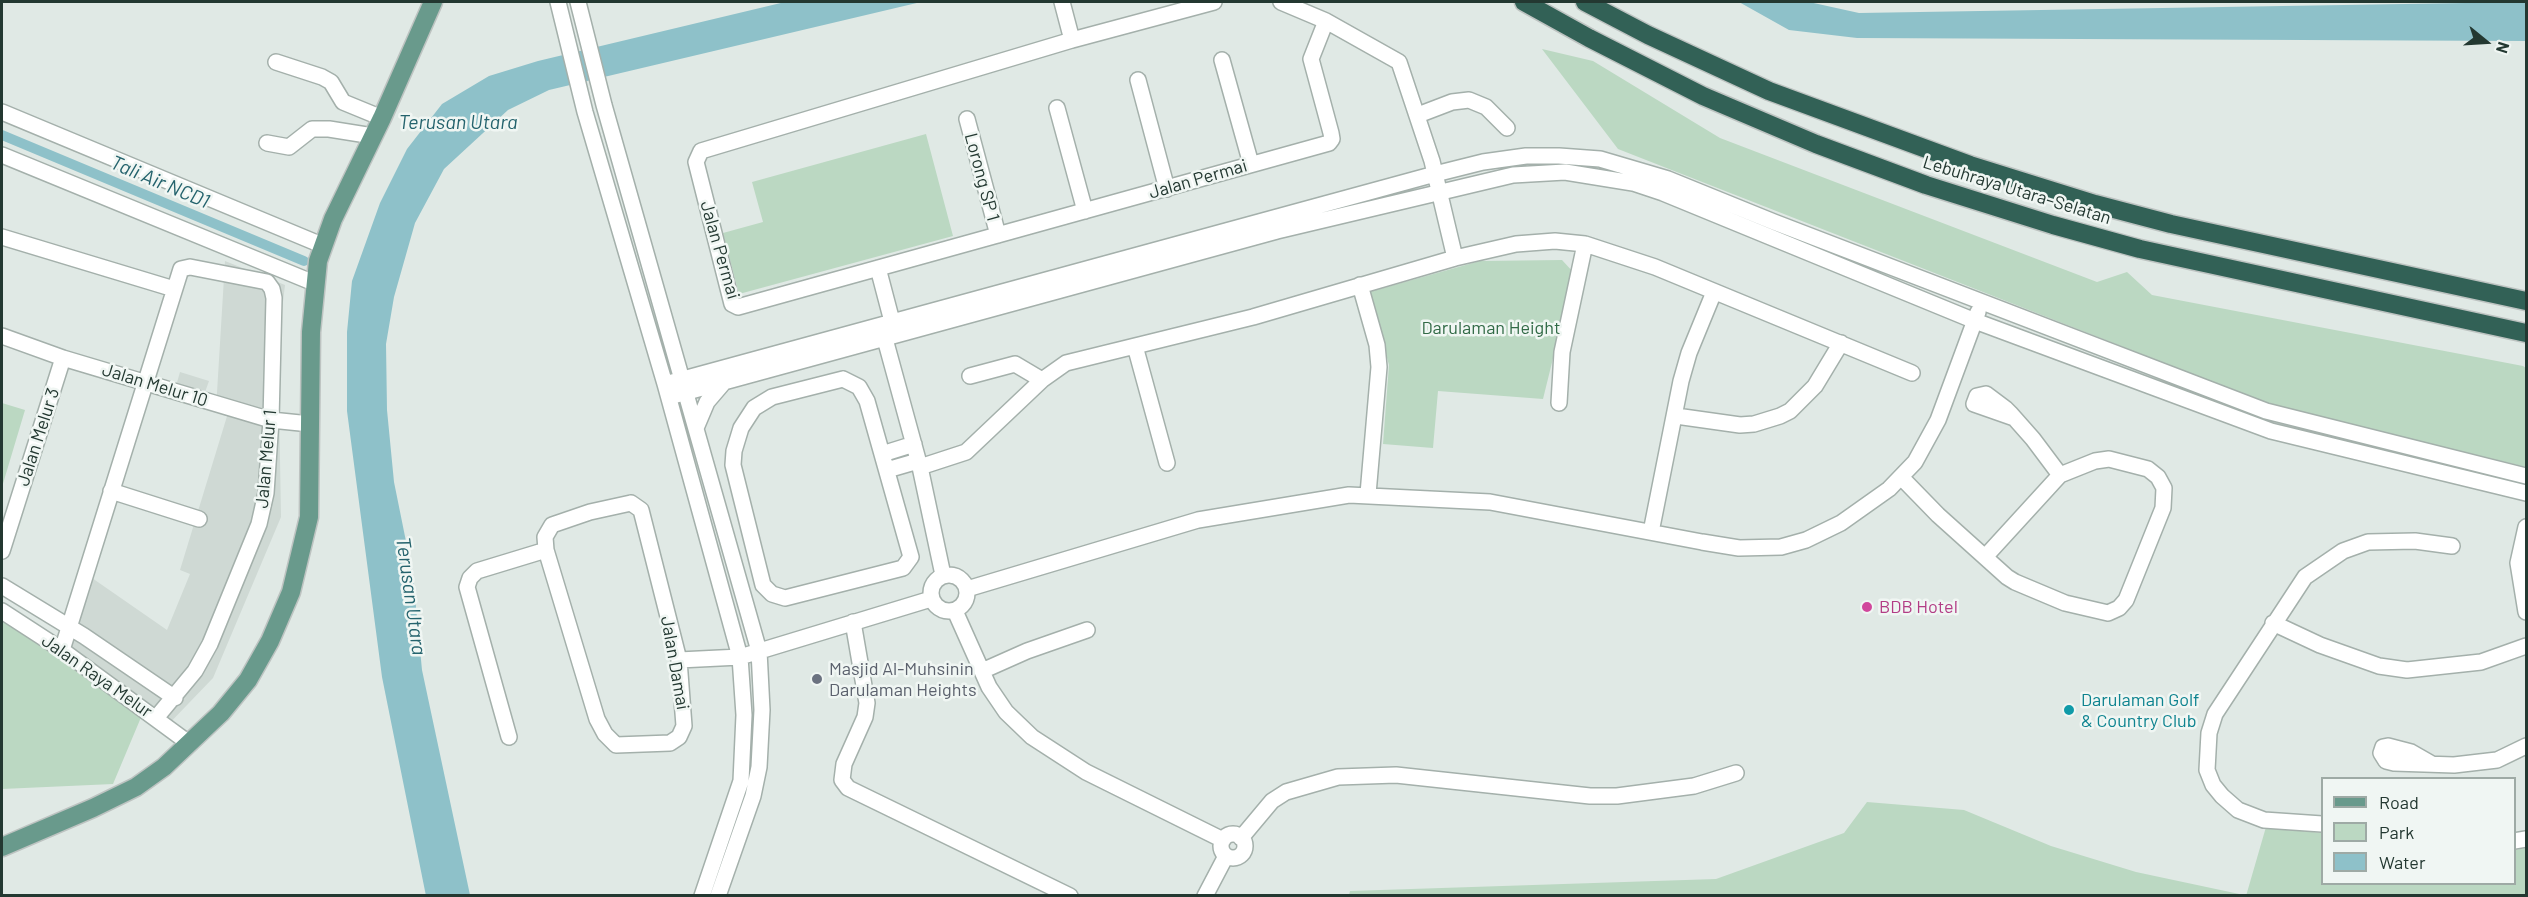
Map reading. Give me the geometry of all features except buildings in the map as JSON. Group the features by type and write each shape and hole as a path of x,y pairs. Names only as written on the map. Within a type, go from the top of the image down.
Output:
{"highway":[{"name":"Lebuhraya Utara–Selatan","path":"1524,2 1589,38 1725,106 1816,144 1926,185 2053,225 2140,249 2526,333"},
{"name":"Lebuhraya Utara–Selatan","path":"1585,2 1648,35 1779,95 1970,165 2095,204 2171,224 2526,302"}],"main road":[{"path":"386,110 419,2"},
{"path":"2,848 136,787 164,767 190,744 248,680 270,641 291,592 309,517 314,283 338,208 386,110 433,2"}],"street":[{"path":"702,896 741,781 744,715 740,657 667,390 585,112 563,31 558,3 577,2 604,105 759,651 762,727 759,767 753,796 718,896"},
{"path":"1062,2 1072,40"},
{"name":"Jalan Permai","path":"1214,2 1072,40 712,148 697,155 696,162 734,307 1329,143 1332,139 1331,133 1311,59 1326,21"},
{"path":"1281,2 1326,21 1400,62 1435,174 1455,258"},
{"path":"1222,60 1251,164"},
{"path":"276,62 331,82 337,97 343,102 386,110"},
{"path":"1138,80 1167,189"},
{"path":"1418,115 1452,102 1469,99 1486,107 1507,128"},
{"path":"1057,108 1084,212"},
{"path":"2,112 324,246"},
{"name":"Lorong SP 1","path":"967,119 998,235"},
{"path":"267,143 289,147 312,129 329,129 373,136"},
{"path":"2,155 314,283"},
{"path":"667,390 1483,162 1526,156 1600,159 1668,179 2277,415 2526,476"},
{"path":"684,385 725,381 788,364 888,329 1277,231 1513,175 1565,172 1632,183 1663,193 1975,321 2271,431 2526,493"},
{"path":"2,237 174,289 62,650"},
{"path":"886,470 966,452 1042,380 1066,363 1253,317 1455,258 1516,244 1555,241 1585,244 1655,267 1912,373"},
{"path":"1559,403 1562,352 1585,244"},
{"name":"Jalan Melur 1","path":"156,718 195,672 210,644 259,524 266,493 271,420 274,298 267,282 185,267 181,269 174,289"},
{"path":"878,268 888,329 944,575"},
{"path":"1360,285 1379,357 1368,494"},
{"path":"1651,532 1689,353 1714,292"},
{"path":"967,589 1198,520 1315,499 1368,494 1490,502 1739,548 1781,547 1806,540 1841,523 1889,489 1928,442 1982,302"},
{"name":"Jalan Melur 10","path":"2,336 63,358 145,380 271,420 310,424"},
{"path":"1676,416 1740,425 1754,424 1780,416 1790,411 1815,386 1840,343"},
{"path":"1135,346 1167,463"},
{"name":"Jalan Melur 3","path":"2,551 63,358"},
{"path":"788,364 796,389"},
{"path":"970,376 1015,364 1042,380"},
{"path":"843,380 859,387 867,401 910,551 906,566 784,598 772,594 763,585 733,465 734,451 741,428 754,408 772,397 796,389 843,380"},
{"path":"696,428 707,402 725,381"},
{"path":"2014,418 2060,475"},
{"path":"882,454 914,444"},
{"path":"1901,477 1938,515 1984,556 2014,582 2065,603 2108,614 2123,605 2163,508 2164,488 2158,477 2148,469 2109,459 2095,461 2060,475 1984,556"},
{"path":"111,491 199,519"},
{"name":"Jalan Damai","path":"631,503 641,510 679,660 685,712 684,726 679,737 670,743 616,745 605,734 597,719 546,550 545,537 552,525 590,512 631,503"},
{"path":"2526,526 2518,563 2526,612"},
{"path":"2321,824 2264,820 2248,814 2222,796 2213,785 2207,770 2210,724 2228,692 2305,577 2343,551 2368,542 2452,546"},
{"path":"508,737 467,587 470,578 477,571 546,550"},
{"path":"944,575 960,579 967,589 966,599 955,611 943,611 931,598 932,587 944,575"},
{"path":"2,586 175,698"},
{"path":"679,660 740,657 931,598"},
{"name":"Jalan Raya Melur","path":"2,611 62,650 190,744"},
{"path":"955,611 989,687 1006,712 1044,747 1106,783 1223,840"},
{"path":"853,622 867,703 865,717 844,764 842,780 848,788 1070,896"},
{"path":"2273,623 2320,645 2369,662 2407,670 2481,662 2526,646"},
{"path":"982,671 1027,651 1087,630"},
{"path":"2432,764 2486,763 2526,746"},
{"path":"1241,838 1272,801 1286,792 1338,777 1396,775 1590,796 1617,796 1694,786 1736,773"},
{"path":"1229,835 1241,838 1245,849 1241,855 1236,858 1226,856 1221,847 1223,840 1229,835"},
{"path":"1205,896 1226,856"}],"shaded area":[{"path":"225,261 285,285 278,343 281,517 213,678 163,730 65,659 92,578 167,630 190,574 180,570 228,413 216,409"},
{"path":"180,372 209,381 204,395 176,386"}],"green space":[{"path":"1542,49 1593,61 1720,138 2097,282 2127,272 2152,295 2523,366 2526,368 2526,467 2274,406 1618,149"},
{"path":"926,134 953,236 739,294 723,233 763,222 752,182"},
{"name":"Darulaman Height","path":"1562,260 1574,273 1543,399 1438,391 1433,448 1383,444 1389,365 1369,292 1480,261"},
{"path":"2,403 25,410 2,487"},
{"path":"2,620 65,659 142,715 113,784 2,789"},
{"path":"1867,802 1964,810 2051,846 2136,872 2244,895 1349,895 1350,891 1716,879 1844,833"},
{"path":"2266,827 2321,833 2321,885 2516,885 2516,850 2526,848 2526,895 2246,896"}],"water":[{"name":"Terusan Utara","path":"785,2 921,2 549,90 508,110 444,169 415,223 394,297 386,344 387,410 394,482 413,576 422,670 470,895 426,896 382,677 347,411 347,332 352,281 380,203 407,149 442,104 489,76 538,61"},
{"path":"1739,2 1809,2 1859,13 2526,2 2526,41 1857,38 1789,30"}],"waterway":[{"name":"Tali Air NCD1","path":"2,135 304,261"}],"place":[{"name":"BDB Hotel","path":"1867,607"},
{"name":"Masjid Al-Muhsinin Darulaman Heights","path":"817,679"},
{"name":"Darulaman Golf & Country Club","path":"2069,710"}]}
